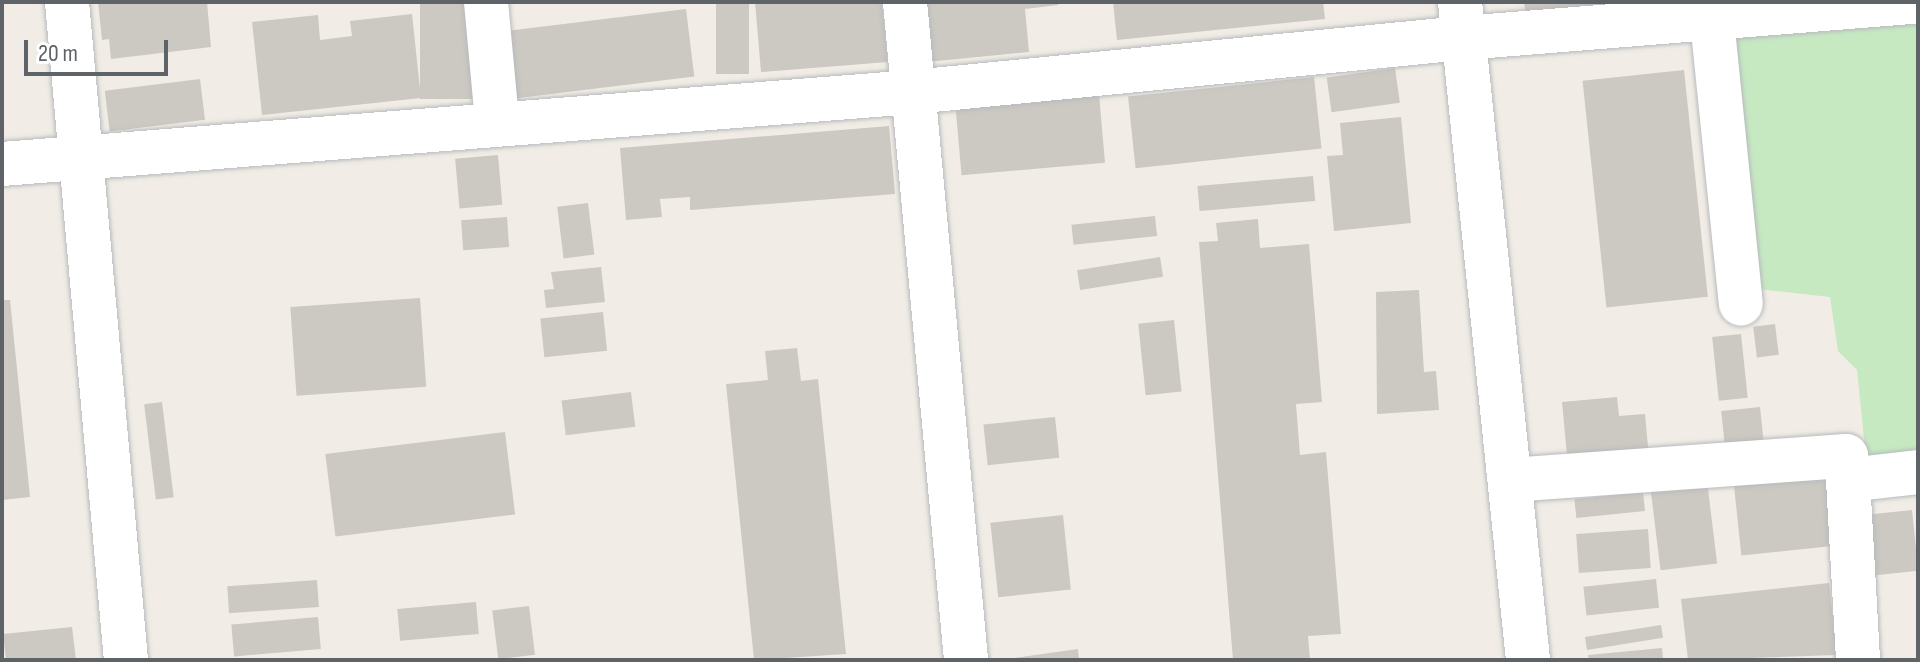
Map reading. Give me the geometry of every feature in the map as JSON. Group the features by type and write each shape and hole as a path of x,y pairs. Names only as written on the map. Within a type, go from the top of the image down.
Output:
{"street":[{"path":"67,2 126,660"},
{"path":"486,2 497,121"},
{"path":"905,2 966,660"},
{"path":"2,164 497,121 913,92 1461,20 1712,20 1915,2"},
{"path":"1461,20 1528,660"},
{"path":"1712,20 1741,304"},
{"path":"1510,480 1846,456 1858,660"},
{"path":"1848,480 1918,472"}],"green space":[{"path":"1918,19 1918,462 1867,468 1857,370 1838,351 1830,297 1749,288 1723,35"}],"building":[{"path":"98,2 207,2 211,47 111,59 109,39 102,40"},
{"path":"420,2 474,2 474,99 420,99"},
{"path":"716,2 749,2 749,74 716,74"},
{"path":"755,2 882,2 888,62 761,72"},
{"path":"922,2 1058,2 1058,5 1025,9 1029,52 927,62"},
{"path":"1113,2 1323,2 1325,19 1117,40"},
{"path":"1524,2 1677,2 1527,23"},
{"path":"686,9 694,76 517,98 508,31"},
{"path":"412,14 421,98 262,115 252,22 318,15 320,40 352,36 350,21"},
{"path":"1395,68 1400,103 1332,112 1327,78"},
{"path":"1684,70 1708,297 1606,307 1583,81"},
{"path":"1314,77 1322,149 1136,168 1128,97"},
{"path":"200,79 205,120 110,131 105,91"},
{"path":"1099,94 1105,163 962,175 956,107"},
{"path":"1401,117 1411,223 1334,231 1327,156 1343,155 1340,123"},
{"path":"889,126 895,194 690,210 690,197 660,199 662,217 626,220 620,148"},
{"path":"498,155 502,205 460,209 455,159"},
{"path":"1313,176 1315,201 1200,211 1197,186"},
{"path":"588,203 594,255 564,258 557,207"},
{"path":"1155,216 1157,236 1074,245 1071,225"},
{"path":"507,217 509,247 463,250 461,220"},
{"path":"1258,219 1260,248 1309,244 1322,402 1296,404 1300,455 1326,452 1341,634 1308,636 1310,660 1233,660 1199,242 1218,241 1216,223"},
{"path":"1160,257 1163,277 1080,290 1077,270"},
{"path":"601,267 605,302 546,308 544,290 554,289 551,272"},
{"path":"1419,290 1424,372 1436,371 1439,410 1377,414 1376,292"},
{"path":"420,298 426,387 297,396 290,307"},
{"path":"2,300 10,300 30,497 2,500"},
{"path":"603,312 607,351 544,357 540,319"},
{"path":"1174,320 1182,392 1146,395 1138,324"},
{"path":"1775,324 1779,355 1757,357 1753,327"},
{"path":"1741,334 1748,398 1719,401 1712,337"},
{"path":"797,348 801,381 818,379 846,654 754,660 726,384 768,380 765,351"},
{"path":"631,392 635,427 566,435 562,401"},
{"path":"1617,397 1619,416 1645,414 1649,458 1568,466 1562,402"},
{"path":"162,402 174,497 156,499 144,404"},
{"path":"1760,407 1764,445 1725,449 1721,411"},
{"path":"1055,417 1059,458 988,465 983,425"},
{"path":"505,432 515,514 335,536 325,454"},
{"path":"1829,471 1837,546 1741,556 1734,481"},
{"path":"1707,481 1717,563 1661,570 1650,488"},
{"path":"1643,492 1645,511 1576,518 1574,499"},
{"path":"1912,510 1918,571 1869,576 1862,515"},
{"path":"1063,515 1071,590 998,597 990,523"},
{"path":"1648,529 1651,568 1579,573 1576,534"},
{"path":"1656,579 1659,608 1586,615 1583,587"},
{"path":"317,580 319,607 229,613 227,586"},
{"path":"1829,583 1837,655 1688,660 1681,599"},
{"path":"476,602 479,634 400,641 397,609"},
{"path":"529,606 535,655 498,659 492,611"},
{"path":"318,617 321,649 234,656 231,625"},
{"path":"1661,625 1663,638 1587,650 1585,637"},
{"path":"72,627 76,660 6,660 3,634"},
{"path":"1662,648 1663,660 1589,660 1588,655"},
{"path":"1078,649 1079,660 1015,660 1015,658"}]}
